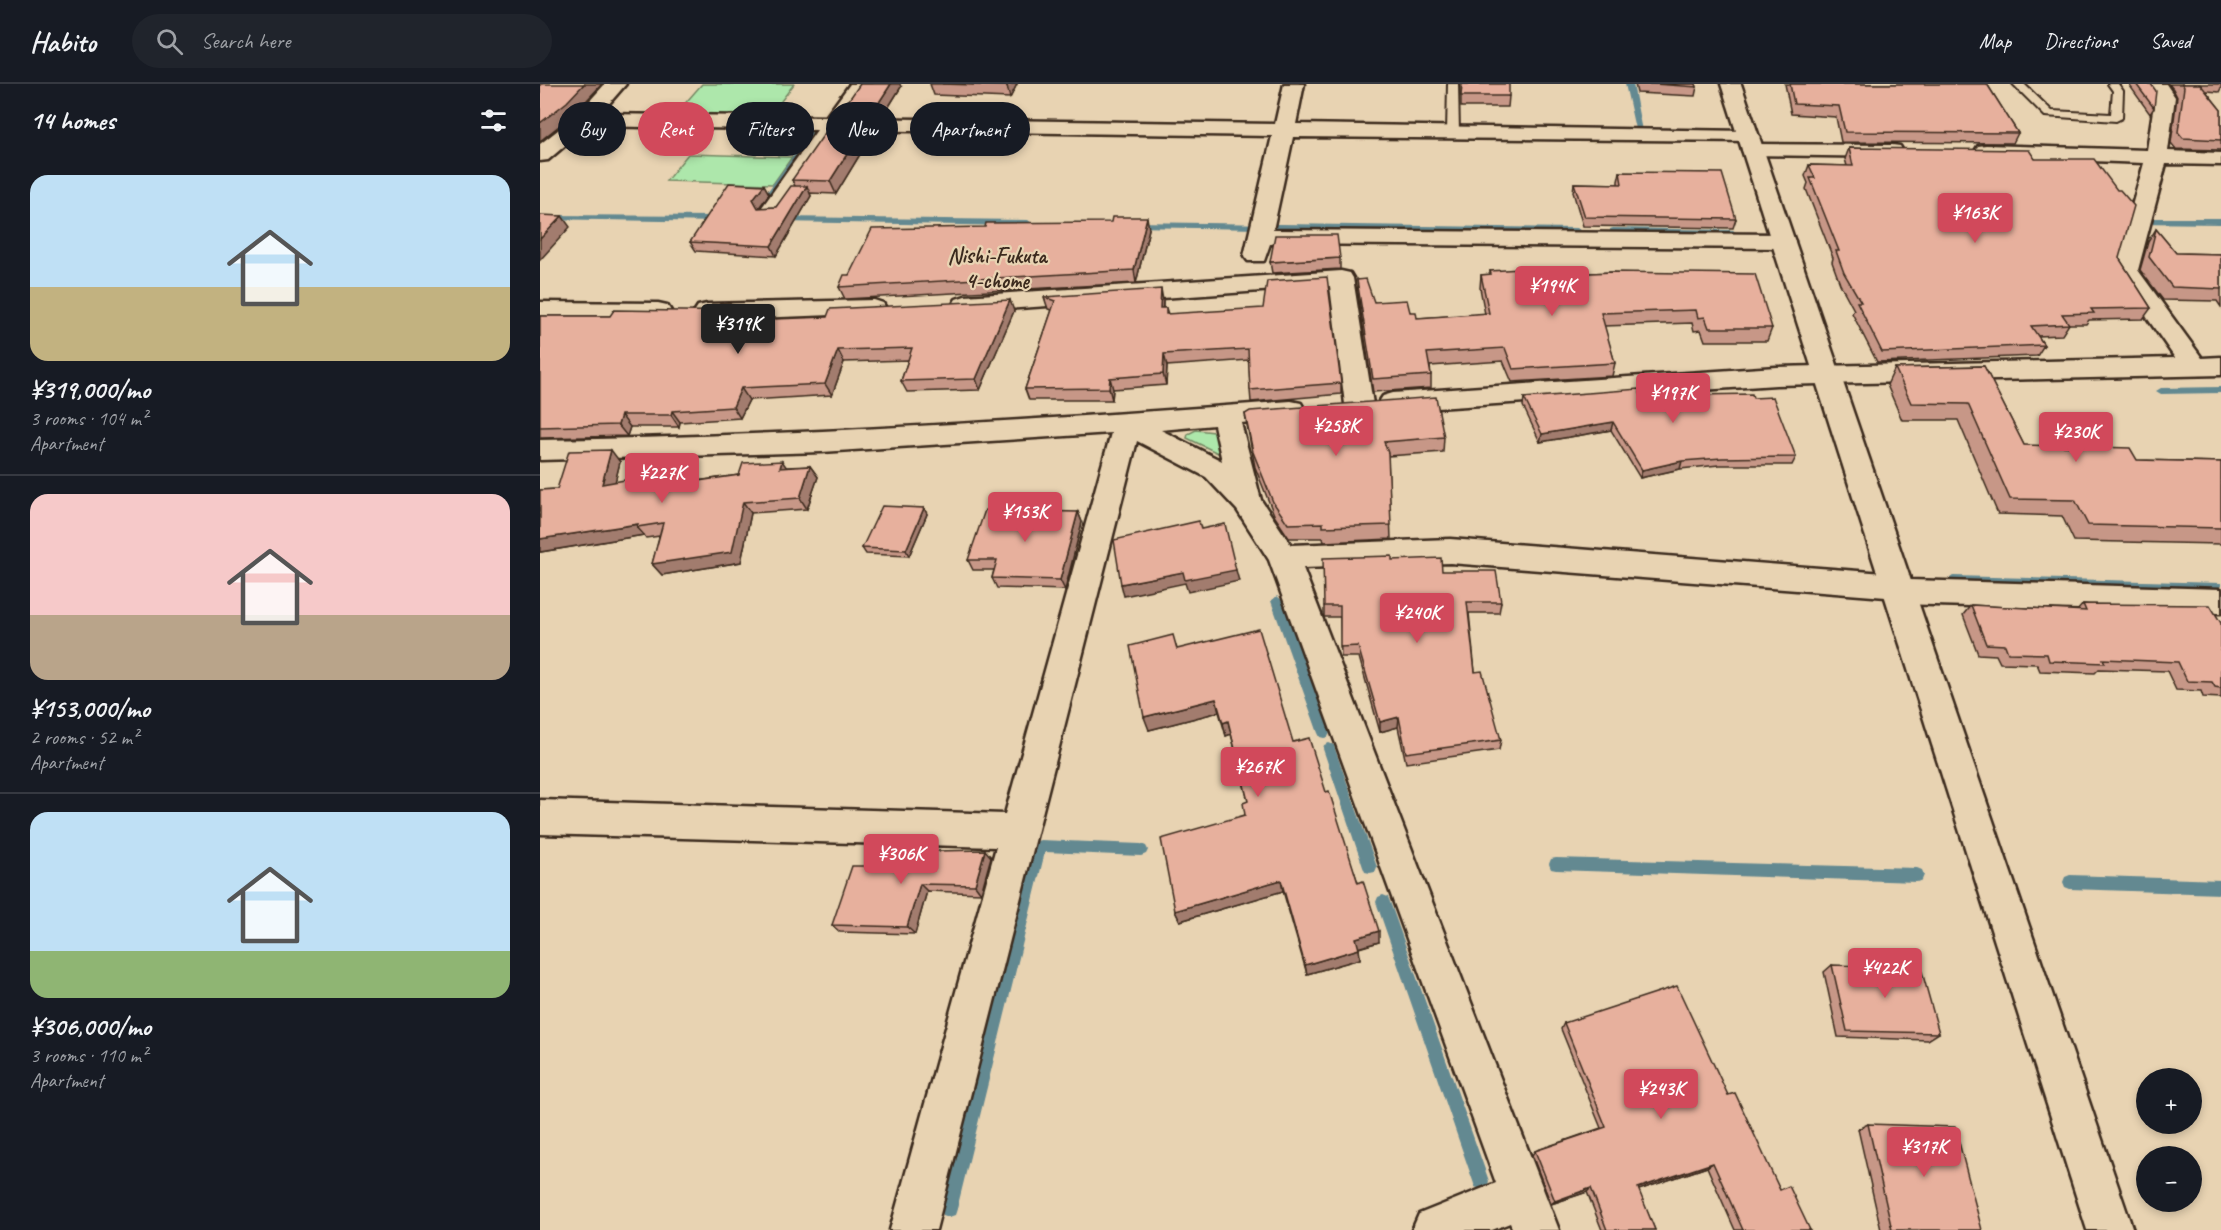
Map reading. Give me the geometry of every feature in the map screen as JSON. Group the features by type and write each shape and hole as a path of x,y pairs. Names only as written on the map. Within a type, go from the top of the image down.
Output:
{"street":[{"path":"600,102 616,84"},
{"path":"847,102 860,84"},
{"path":"1250,285 1294,84"},
{"path":"1731,84 2110,1230"},
{"path":"2156,84 2165,98 2157,156 2126,270 2208,366"},
{"path":"626,121 826,123"},
{"path":"898,124 1453,133 1916,151"},
{"path":"771,210 826,130"},
{"path":"540,155 558,140"},
{"path":"1962,151 2221,159"},
{"path":"1262,230 1783,241"},
{"path":"944,306 1341,278 1337,406"},
{"path":"540,310 756,313 897,308"},
{"path":"540,450 656,449 1126,424 1337,406 1776,376 2208,366"},
{"path":"1225,415 1247,502"},
{"path":"1126,424 1215,470 1247,502 1282,557 1529,1213 1435,1230"},
{"path":"913,1230 1126,424"},
{"path":"1282,557 1450,551 1898,589 2221,601"},
{"path":"540,817 1018,831"}],"lane":[{"path":"1453,84 1453,133"},
{"path":"2018,84 2049,114 2116,118 2118,91 2113,84"}],"green space":[{"path":"702,84 794,84 780,102 726,102 726,117 714,116 714,102 686,102"},
{"path":"686,156 792,157 773,184 666,181"},
{"path":"1196,430 1223,433 1224,456 1187,438 1188,434"}],"building":[{"path":"540,84 584,84 567,102 558,102 558,109 540,123"},
{"path":"860,84 891,84 879,102 847,102"},
{"path":"942,84 1008,84 1007,86"},
{"path":"1462,84 1509,84 1509,96 1461,96"},
{"path":"1654,84 1696,84 1697,87"},
{"path":"1790,84 1987,84 2018,133 1845,132 1839,106 1794,104"},
{"path":"2136,84 2151,84 2156,91 2154,108"},
{"path":"2182,84 2200,84 2221,110 2221,140 2183,138 2178,132 2184,87"},
{"path":"826,131 826,156 846,156 830,181 792,180 809,156 814,156 814,149"},
{"path":"1849,148 2029,150 2035,159 2094,159 2117,190 2120,190 2134,206 2119,258 2151,308 2091,309 2094,313 2062,314 2069,324 2031,326 2044,345 1882,352 1857,302 1861,302 1844,273 1836,251 1839,251 1810,178 1815,178 1809,165 1853,166"},
{"path":"1620,172 1722,173 1736,219 1585,217 1574,183 1622,184"},
{"path":"729,183 764,185 753,199 758,208 776,207 791,186 807,186 771,246 690,242"},
{"path":"540,215 562,216 540,239"},
{"path":"1112,217 1147,217 1134,270 839,287 844,275 849,275 872,229 985,227 986,223 1111,222"},
{"path":"2156,229 2176,253 2221,254 2221,289 2172,287 2149,257"},
{"path":"1275,235 1337,235 1340,258 1270,262"},
{"path":"1520,269 1522,276 1613,272 1755,274 1772,328 1709,328 1705,317 1698,318 1696,310 1601,313 1615,363 1513,369 1505,348 1427,353 1431,375 1373,379 1357,280 1366,279 1374,302 1407,300 1410,312 1416,312 1417,318 1489,313 1481,275 1491,274 1490,271"},
{"path":"1327,277 1341,383 1250,390 1248,349 1164,354 1163,374 1110,378 1109,388 1025,389 1055,301 1044,297 1161,289 1160,308 1166,308 1166,314 1263,308 1267,281"},
{"path":"1010,300 976,379 901,381 912,348 838,350 825,384 741,388 733,407 672,411 671,415 621,415 618,425 540,427 540,316 610,316 614,310 750,312 745,320 827,317 830,309"},
{"path":"1984,366 2024,445 2130,448 2137,460 2221,462 2221,528 2088,525 2075,500 2010,499 1968,404 1911,403 1895,368"},
{"path":"1639,389 1641,396 1752,394 1753,398 1773,397 1796,457 1682,461 1642,470 1613,422 1542,434 1524,398"},
{"path":"1436,397 1444,437 1384,442 1388,453 1391,525 1323,527 1323,523 1288,524 1273,502 1253,452 1245,414 1250,411"},
{"path":"611,450 602,484 659,474 656,487 739,475 743,463 782,461 780,468 810,466 800,498 743,502 732,552 652,564 663,523 637,527 638,524 540,539 540,490 557,489 569,451"},
{"path":"882,506 924,508 906,550 862,548"},
{"path":"985,510 1078,512 1060,580 992,578 997,560 968,560"},
{"path":"1199,521 1201,529 1225,524 1236,570 1185,580 1183,572 1121,584 1114,540"},
{"path":"1392,556 1392,560 1441,558 1442,571 1496,571 1501,602 1467,602 1475,672 1482,671 1501,740 1406,753 1399,717 1380,722 1358,646 1340,647 1340,606 1324,606 1323,558"},
{"path":"2083,604 2210,605 2221,623 2221,688 2215,687 2212,682 2187,681 2178,662 2103,659 2105,663 2049,661 2047,654 2008,653 2005,645 1986,644 1971,605 2086,611"},
{"path":"1259,629 1293,742 1309,738 1326,792 1329,791 1358,883 1363,881 1379,931 1356,938 1359,949 1305,965 1281,880 1175,911 1161,839 1245,815 1243,803 1248,801 1228,721 1223,723 1216,699 1144,717 1130,646 1173,635 1177,649"},
{"path":"985,850 975,885 920,884 907,927 832,925 852,866 880,866 884,852"},
{"path":"1832,965 1921,968 1939,1033 1847,1031"},
{"path":"1677,986 1728,1095 1735,1093 1780,1190 1789,1186 1810,1230 1743,1230 1713,1163 1638,1188 1655,1230 1607,1230 1591,1188 1555,1201 1535,1151 1606,1127 1564,1023"},
{"path":"1868,1124 1955,1127 1982,1230 1892,1230"}],"waterway":[{"path":"1629,84 1639,129"},
{"path":"752,219 816,131"},
{"path":"540,217 722,219"},
{"path":"781,220 1028,223"},
{"path":"2137,221 2221,221"},
{"path":"1132,225 1577,231"},
{"path":"1613,231 1733,233"},
{"path":"2161,391 2221,390"},
{"path":"1953,580 2221,587"},
{"path":"1277,601 1324,733"},
{"path":"1329,749 1370,867"},
{"path":"949,1209 1040,846 1141,850"},
{"path":"1556,864 1917,875"},
{"path":"2070,882 2221,887"},
{"path":"1383,902 1481,1181"}],"district":[{"name":"Nishi-Fukuta 4-chome","path":"997,268"}]}
